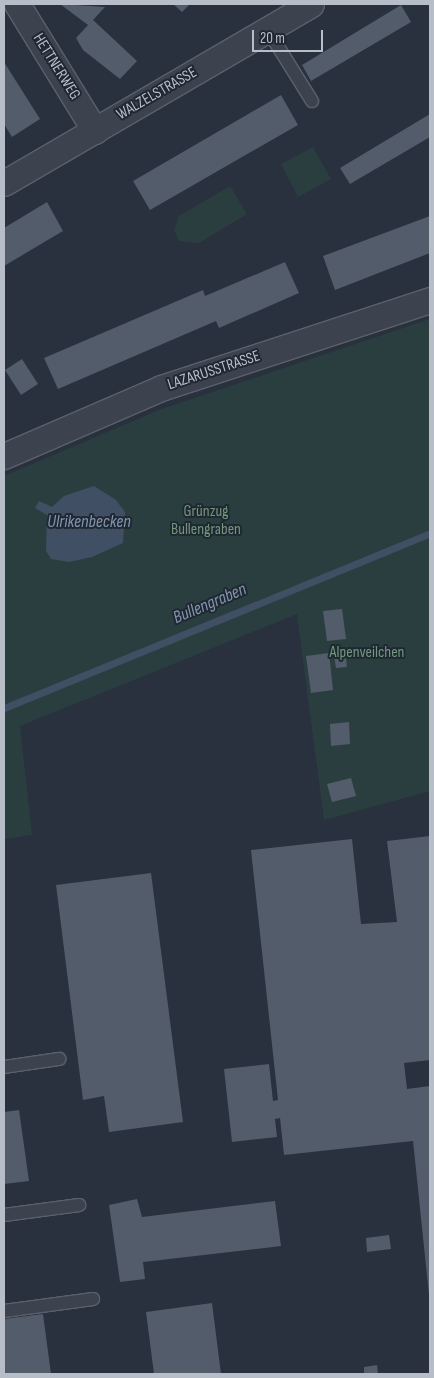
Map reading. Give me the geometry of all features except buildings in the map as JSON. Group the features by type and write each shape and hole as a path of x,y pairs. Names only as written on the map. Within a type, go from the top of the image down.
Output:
{"street":[{"name":"HETTNERWEG","path":"17,4 95,131"},
{"name":"WALZELSTRASSE","path":"4,183 311,4"},
{"name":"LAZARUSSTRASSE","path":"4,456 161,388 430,300"}],"lane":[{"path":"267,29 312,101"},
{"path":"4,1066 59,1060"},
{"path":"4,1215 79,1206"},
{"path":"4,1311 93,1299"}],"green space":[{"path":"313,147 331,179 298,197 281,164"},
{"path":"230,186 247,214 199,243 179,241 174,230 179,216"},
{"name":"Grünzug Bullengraben","path":"430,319 430,791 324,820 297,614 20,726 32,835 4,839 4,476 159,410"}],"water":[{"name":"Ulrikenbecken","path":"94,486 116,500 125,512 123,543 92,557 69,562 51,559 46,551 47,515 35,508 39,501 52,507 64,496"}],"waterway":[{"name":"Bullengraben","path":"4,708 430,533"}],"park label":[{"name":"Alpenveilchen","path":"367,653"}]}
